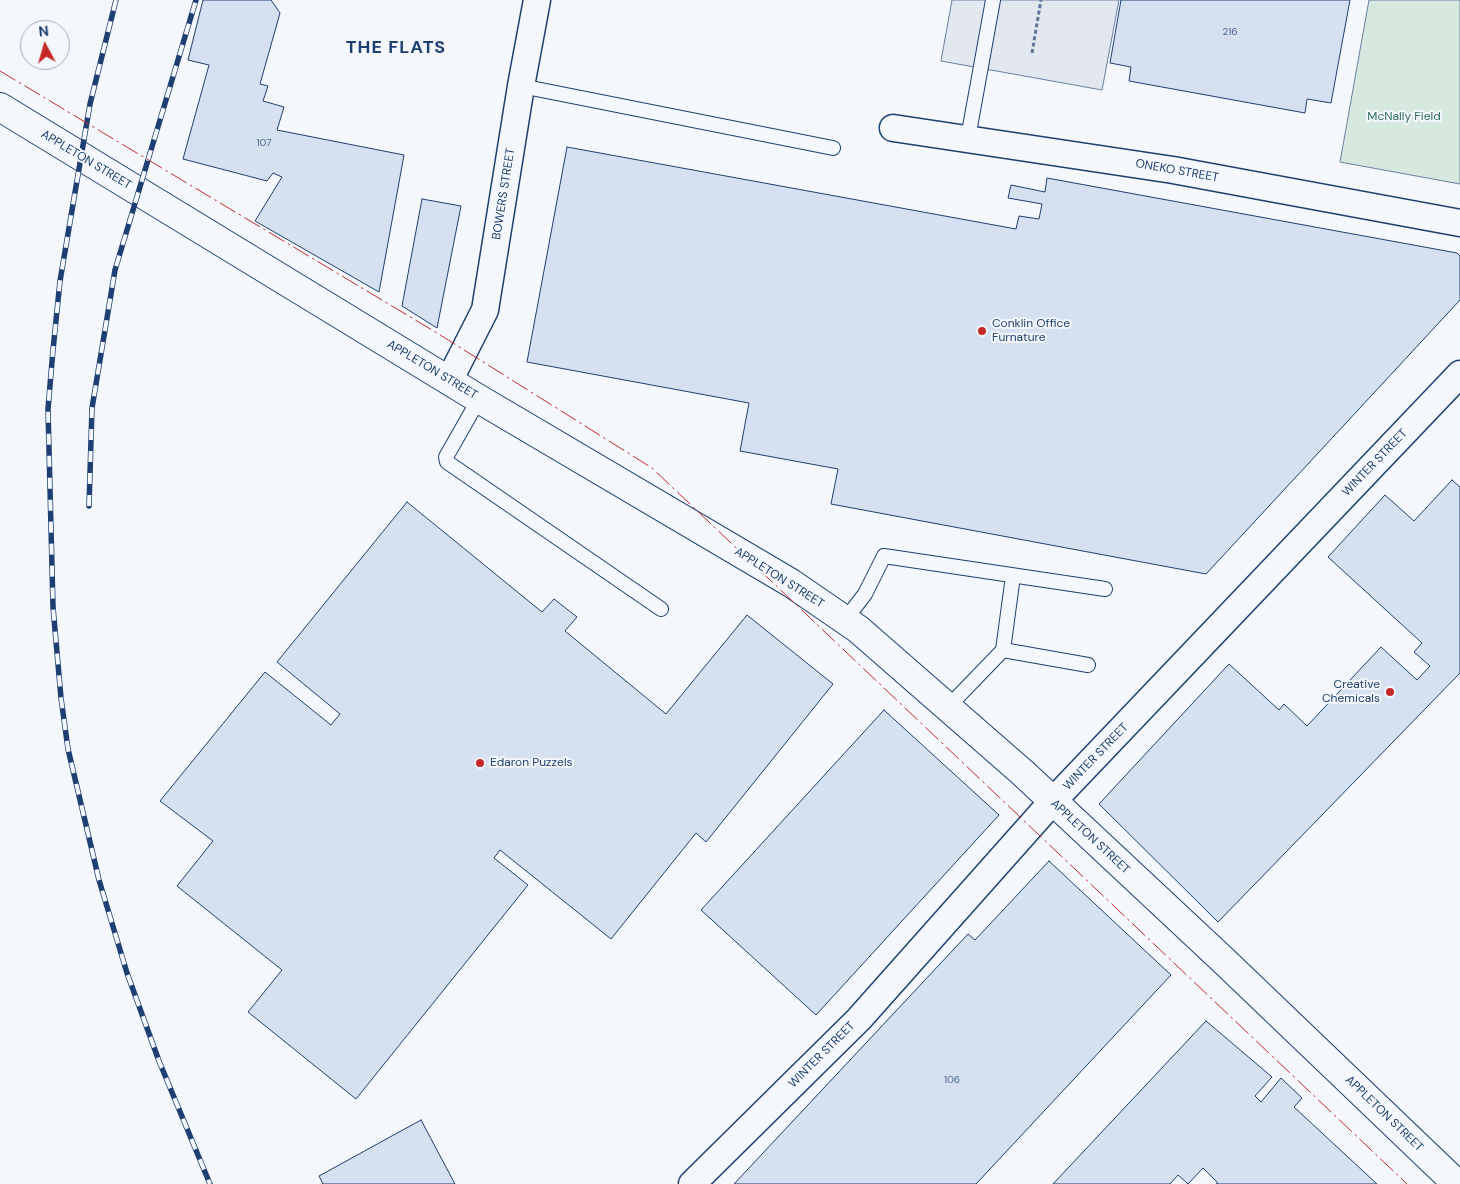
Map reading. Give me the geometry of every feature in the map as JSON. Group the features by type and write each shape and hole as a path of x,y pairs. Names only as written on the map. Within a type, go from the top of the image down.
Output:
{"street":[{"name":"BOWERS STREET","path":"449,381 485,310 521,86 537,0"},
{"name":"APPLETON STREET","path":"0,107 449,381 791,583 844,620 948,707 1052,802 1223,960 1457,1184"},
{"name":"ONEKO STREET","path":"893,128 1173,170 1460,223"},
{"name":"WINTER STREET","path":"692,1184 859,1019 1052,802 1460,374"}],"lane":[{"path":"968,138 993,0"},
{"path":"521,86 833,148"},
{"path":"479,399 446,456 447,462 662,609"},
{"path":"844,620 865,594 884,556 1105,589"},
{"path":"948,707 1003,650 1013,576"},
{"path":"1003,650 1088,665"}],"path":[{"path":"1032,53 1041,0"}],"green space":[{"name":"McNally Field","path":"1369,0 1460,0 1460,184 1340,162"}],"shaded area":[{"path":"952,0 1119,0 1102,90 941,61"}],"building":[{"path":"203,0 271,0 280,13 260,84 268,86 263,101 284,107 277,130 404,155 379,292 255,221 282,177 273,173 267,181 183,159 209,65 188,60"},
{"path":"1121,0 1350,0 1331,103 1307,99 1305,113 1129,81 1131,67 1110,63"},
{"name":"Conklin Office Furnature","path":"567,147 1016,229 1019,216 1039,219 1042,204 1008,198 1011,185 1045,192 1047,178 1457,253 1460,256 1460,300 1206,574 831,504 838,469 740,451 749,403 527,362"},
{"path":"422,199 461,206 437,328 402,306"},
{"name":"Creative Chemicals","path":"1452,480 1460,487 1460,673 1218,922 1099,804 1229,664 1279,710 1284,704 1307,726 1381,647 1417,680 1430,666 1414,652 1422,643 1328,557 1385,495 1414,521"},
{"name":"Edaron Puzzels","path":"407,502 542,612 554,599 577,617 565,631 666,714 747,615 833,684 706,842 696,833 611,939 500,850 494,858 528,885 356,1099 248,1012 282,970 177,886 213,841 160,801 265,672 331,725 340,714 277,662"},
{"path":"884,710 999,815 816,1015 701,910"},
{"path":"1049,861 1171,975 976,1184 734,1184 968,934 975,940"},
{"path":"1206,1021 1272,1077 1255,1096 1261,1102 1281,1078 1302,1098 1294,1107 1377,1184 1216,1184 1218,1183 1203,1168 1188,1184 1178,1175 1170,1184 1053,1184"},
{"path":"421,1120 455,1184 323,1184 319,1176"}],"railway":[{"path":"116,0 90,104 60,281 48,409 53,607 61,698 68,749 99,880 127,973 159,1061 210,1184"},
{"path":"89,506 92,408 115,270 196,0"}],"power":[{"path":"0,71 437,333 652,468 1407,1184"}],"place":[{"name":"Conklin Office Furnature","path":"982,331"},
{"name":"Creative Chemicals","path":"1390,692"},
{"name":"Edaron Puzzels","path":"480,763"}],"district":[{"name":"THE FLATS","path":"396,48"}]}
